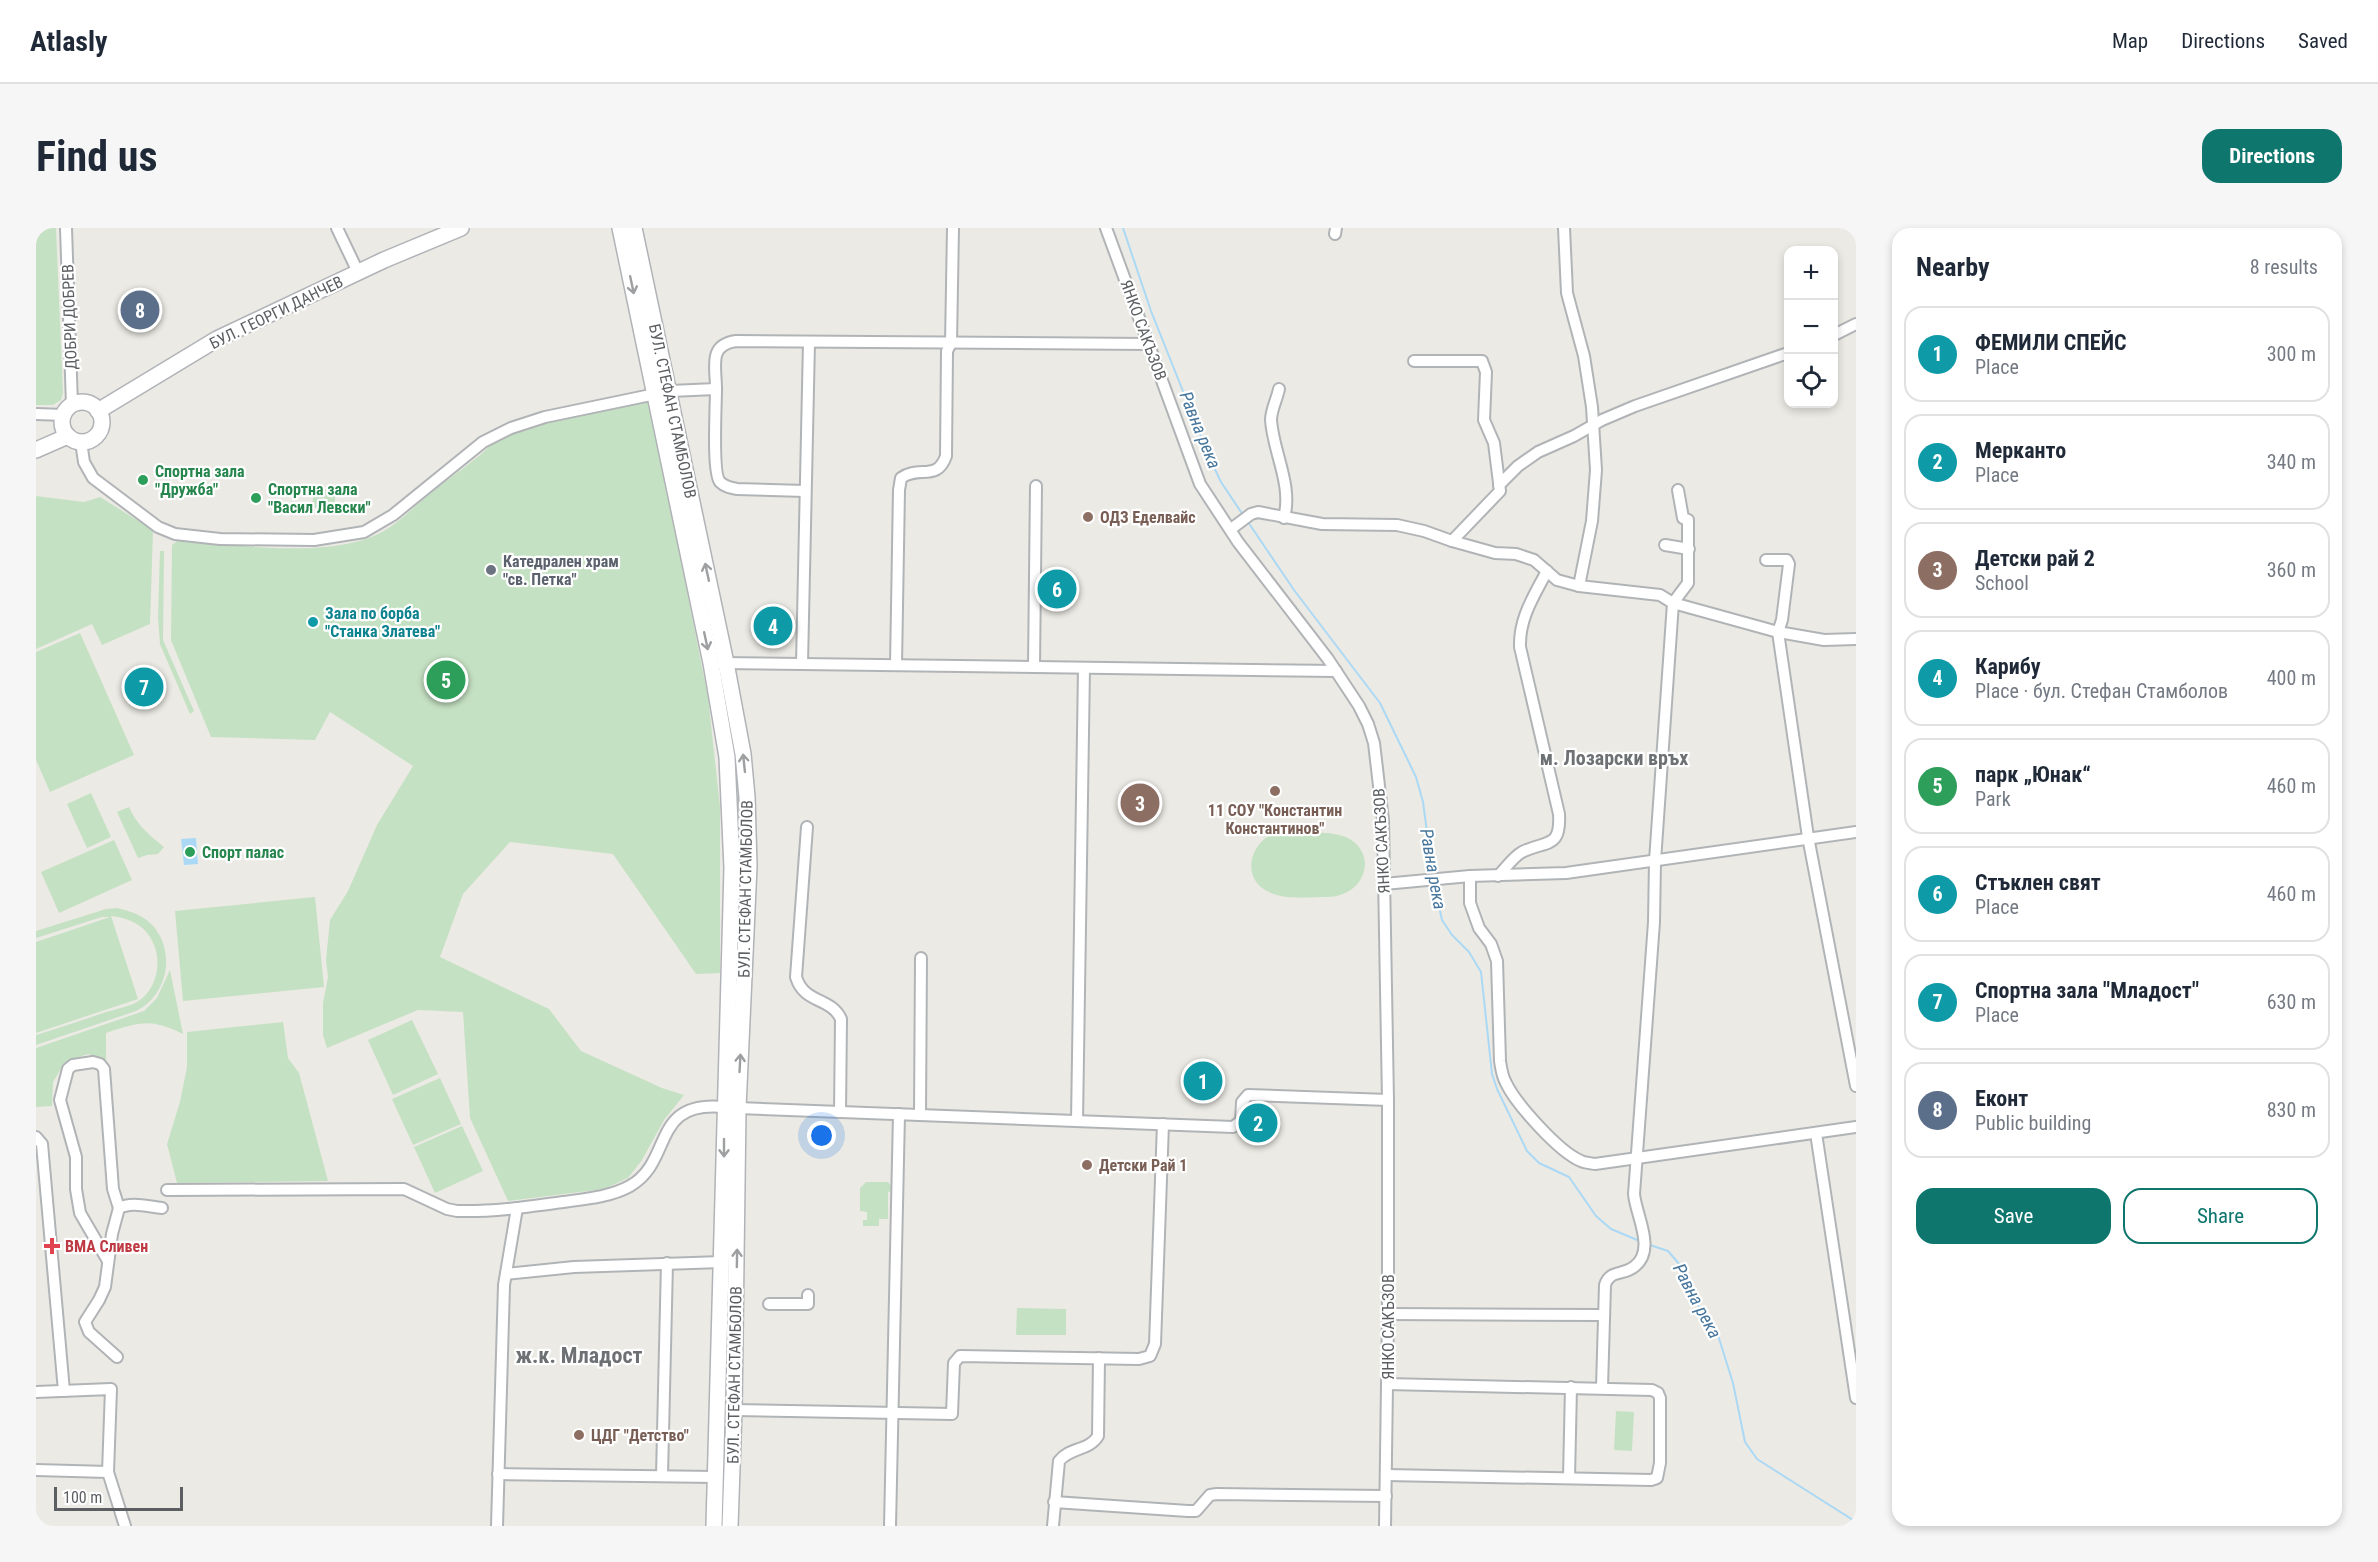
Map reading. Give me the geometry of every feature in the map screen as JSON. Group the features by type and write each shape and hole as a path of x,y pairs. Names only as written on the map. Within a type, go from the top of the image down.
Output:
{"main road":[{"name":"БУЛ. ГЕОРГИ ДАНЧЕВ","path":"98,411 217,339 358,272 458,228"},
{"name":"БУЛ. СТЕФАН СТАМБОЛОВ","path":"620,228 654,395 718,663 743,754 747,797 749,866 722,1262 714,1526"},
{"name":"БУЛ. СТЕФАН СТАМБОЛОВ","path":"634,228 670,392 718,663"},
{"path":"36,450 75,439 93,438 99,432 102,419 98,411 86,403 68,410 63,428 75,439"},
{"name":"БУЛ. СТЕФАН СТАМБОЛОВ","path":"730,1526 734,1410 731,1108"}],"street":[{"name":"ДОБРИ ДОБРЕВ","path":"67,228 68,410"},
{"path":"338,228 358,272"},
{"path":"896,665 901,478 908,472 939,469 946,456 947,351 951,343 953,228"},
{"name":"ЯНКО САКЪЗОВ","path":"1106,228 1200,484 1217,512 1234,526 1336,671 1359,706 1374,743 1383,820 1388,1100 1388,1384 1385,1526"},
{"path":"1564,228 1567,293 1584,356 1596,470 1592,520 1579,586"},
{"path":"1838,333 1856,324"},
{"path":"805,491 737,489 721,483 716,469 716,353 719,347 726,342 1149,344"},
{"path":"802,664 809,342"},
{"path":"1499,485 1518,466 1538,452 1593,425 1635,406 1785,354"},
{"path":"1414,361 1482,362 1486,372 1484,420 1494,443 1500,491 1452,541"},
{"path":"75,439 93,478 168,532 220,539 314,540 364,532 379,525 483,442 511,428 545,417 654,395 716,389"},
{"path":"1279,389 1271,422 1286,495 1284,518"},
{"path":"36,414 68,410"},
{"path":"1034,667 1035,486"},
{"path":"1602,1387 1603,1315 1607,1278 1613,1274 1631,1270 1640,1262 1644,1249 1644,1237 1635,1209 1636,1156 1654,922 1655,861 1673,603 1688,583 1688,520 1683,518 1678,490"},
{"path":"1234,526 1258,512 1322,524 1397,525 1495,553 1516,554 1534,561 1557,580 1579,586 1660,596 1673,603 1778,632 1824,640 1856,639"},
{"path":"1665,545 1689,549"},
{"path":"1766,560 1787,560 1789,564 1782,620 1778,632 1808,837 1856,1086"},
{"path":"1498,876 1520,853 1549,844 1556,838 1560,827 1559,814 1520,647 1520,630 1524,614 1547,572"},
{"path":"718,663 1336,671"},
{"path":"1077,1121 1084,668"},
{"path":"807,827 796,977 800,989 837,1010 841,1019 840,1112"},
{"path":"1384,884 1470,876 1566,873 1856,832"},
{"path":"1470,876 1470,903 1479,928 1491,944 1497,961 1500,1061 1506,1083 1512,1094 1547,1135 1582,1161 1595,1164 1636,1156 1856,1127"},
{"path":"920,1115 921,958"},
{"path":"108,1261 80,1214 76,1190 75,1157 60,1100 68,1069 73,1065 93,1062 100,1064 104,1069 113,1189 119,1208 112,1234 105,1287 85,1322 88,1332 117,1357"},
{"path":"166,1190 404,1189 457,1211 517,1208 589,1198 616,1192 642,1178 671,1125 682,1113 696,1107 1235,1126 1241,1121 1242,1100 1248,1095 1388,1100"},
{"path":"890,1526 899,1114"},
{"path":"734,1410 952,1414 954,1363 960,1356 1143,1359 1150,1356 1155,1349 1163,1124"},
{"path":"1816,1133 1856,1398"},
{"path":"36,1137 42,1144 64,1391"},
{"path":"119,1208 136,1205 162,1208"},
{"path":"497,1526 504,1285 517,1208"},
{"path":"506,1274 574,1267 722,1262"},
{"path":"662,1476 667,1263"},
{"path":"769,1304 808,1304 808,1295"},
{"path":"1388,1314 1603,1315"},
{"path":"1053,1526 1059,1461 1065,1454 1093,1443 1098,1436 1100,1358"},
{"path":"1386,1474 1651,1480 1657,1478 1660,1463 1658,1393 1652,1390 1602,1387 1388,1384"},
{"path":"1569,1478 1571,1388"},
{"path":"36,1392 111,1389 108,1472 125,1526"},
{"path":"36,1470 108,1472"},
{"path":"498,1474 715,1477"},
{"path":"1054,1502 1188,1511 1196,1510 1210,1495 1217,1494 1386,1496"}],"green space":[{"path":"36,228 56,228 63,393 61,400 53,405 36,405"},
{"path":"649,399 708,697 720,807 720,973 696,974 613,854 510,842 463,894 440,957 549,1009 581,1051 662,1088 684,1095 664,1120 642,1160 628,1178 604,1189 508,1201 470,1118 463,1012 418,1010 327,1048 323,1035 323,1003 328,977 326,960 330,920 348,891 377,825 413,766 330,712 315,740 211,737 171,640 172,545 180,539 255,547 311,548 362,540 382,532 395,523 493,443 511,433 549,420"},
{"path":"335,488 335,511 311,507 315,491"},
{"path":"36,496 84,502 100,497 153,530 150,624 102,645 92,624 36,649"},
{"path":"160,551 164,551 163,640 194,711 190,714 160,644 158,618"},
{"path":"80,633 134,755 50,792 36,760 36,652"},
{"path":"91,793 111,837 87,848 67,804"},
{"path":"129,807 144,829 164,847 158,854 138,858 117,812"},
{"path":"1277,832 1322,833 1346,837 1357,844 1363,853 1365,863 1358,883 1339,895 1326,897 1284,897 1261,887 1252,871 1254,853 1259,844"},
{"path":"114,840 132,880 59,913 41,872"},
{"path":"315,897 324,987 183,1001 175,911"},
{"path":"117,908 142,917 154,927 161,938 166,961 161,985 147,1004 136,1011 36,1045 36,1035 130,1005 144,997 149,991 157,968 156,952 151,938 137,924 111,916 138,999 36,1033 36,942 110,917 102,917 36,938 36,931 106,909"},
{"path":"170,970 183,1034 162,1026 145,1023 106,1033 106,1061 88,1054 65,1062 53,1082 52,1106 36,1107 36,1048 144,1011 157,998"},
{"path":"412,1020 438,1074 393,1095 368,1040"},
{"path":"283,1022 288,1058 299,1073 328,1181 177,1183 167,1144 180,1102 187,1067 187,1032"},
{"path":"440,1078 461,1124 413,1145 392,1099"},
{"path":"462,1126 483,1171 435,1193 414,1147"},
{"path":"866,1182 888,1182 892,1187 892,1191 888,1192 888,1219 879,1219 879,1226 863,1226 863,1220 867,1220 867,1212 860,1211 860,1188"},
{"path":"1017,1308 1066,1309 1066,1335 1016,1335"},
{"path":"1616,1411 1634,1412 1632,1451 1614,1450"}],"water":[{"name":"Спорт палас","path":"196,838 198,864 184,865 181,839"}],"waterway":[{"name":"Равна река","path":"1123,228 1151,311 1210,459 1221,482 1243,515"},
{"name":"Равна река","path":"1248,522 1294,590 1380,703 1416,777 1423,802 1433,877"},
{"name":"Равна река","path":"1434,883 1442,920 1452,935 1469,952 1481,972 1492,1074 1527,1151 1539,1163 1569,1177 1596,1216 1611,1229 1642,1242"},
{"name":"Равна река","path":"1647,1244 1668,1251 1680,1265 1699,1307 1717,1332 1733,1383 1745,1442 1757,1459 1856,1522"}],"place":[{"name":"Еконт","path":"140,310"},
{"name":"Спортна зала \"Дружба\"","path":"143,480"},
{"name":"Спортна зала \"Васил Левски\"","path":"256,498"},
{"name":"ОДЗ Еделвайс","path":"1088,517"},
{"name":"Катедрален храм \"св. Петка\"","path":"491,570"},
{"name":"Стъклен свят","path":"1057,589"},
{"name":"Зала по борба \"Станка Златева\"","path":"313,622"},
{"name":"Карибу","path":"773,626"},
{"name":"парк „Юнак“","path":"446,680"},
{"name":"Спортна зала \"Младост\"","path":"144,687"},
{"name":"11 СОУ \"Константин Константинов\"","path":"1275,791"},
{"name":"Детски рай 2","path":"1140,803"},
{"name":"Спорт палас","path":"190,852"},
{"name":"ФЕМИЛИ СПЕЙС","path":"1203,1081"},
{"name":"Мерканто","path":"1258,1123"},
{"name":"Детски Рай 1","path":"1087,1165"},
{"name":"ВМА Сливен","path":"52,1246"},
{"name":"ЦДГ \"Детство\"","path":"579,1435"}],"district":[{"name":"м. Лозарски връх","path":"1614,758"},
{"name":"ж.к. Младост","path":"579,1355"}]}
